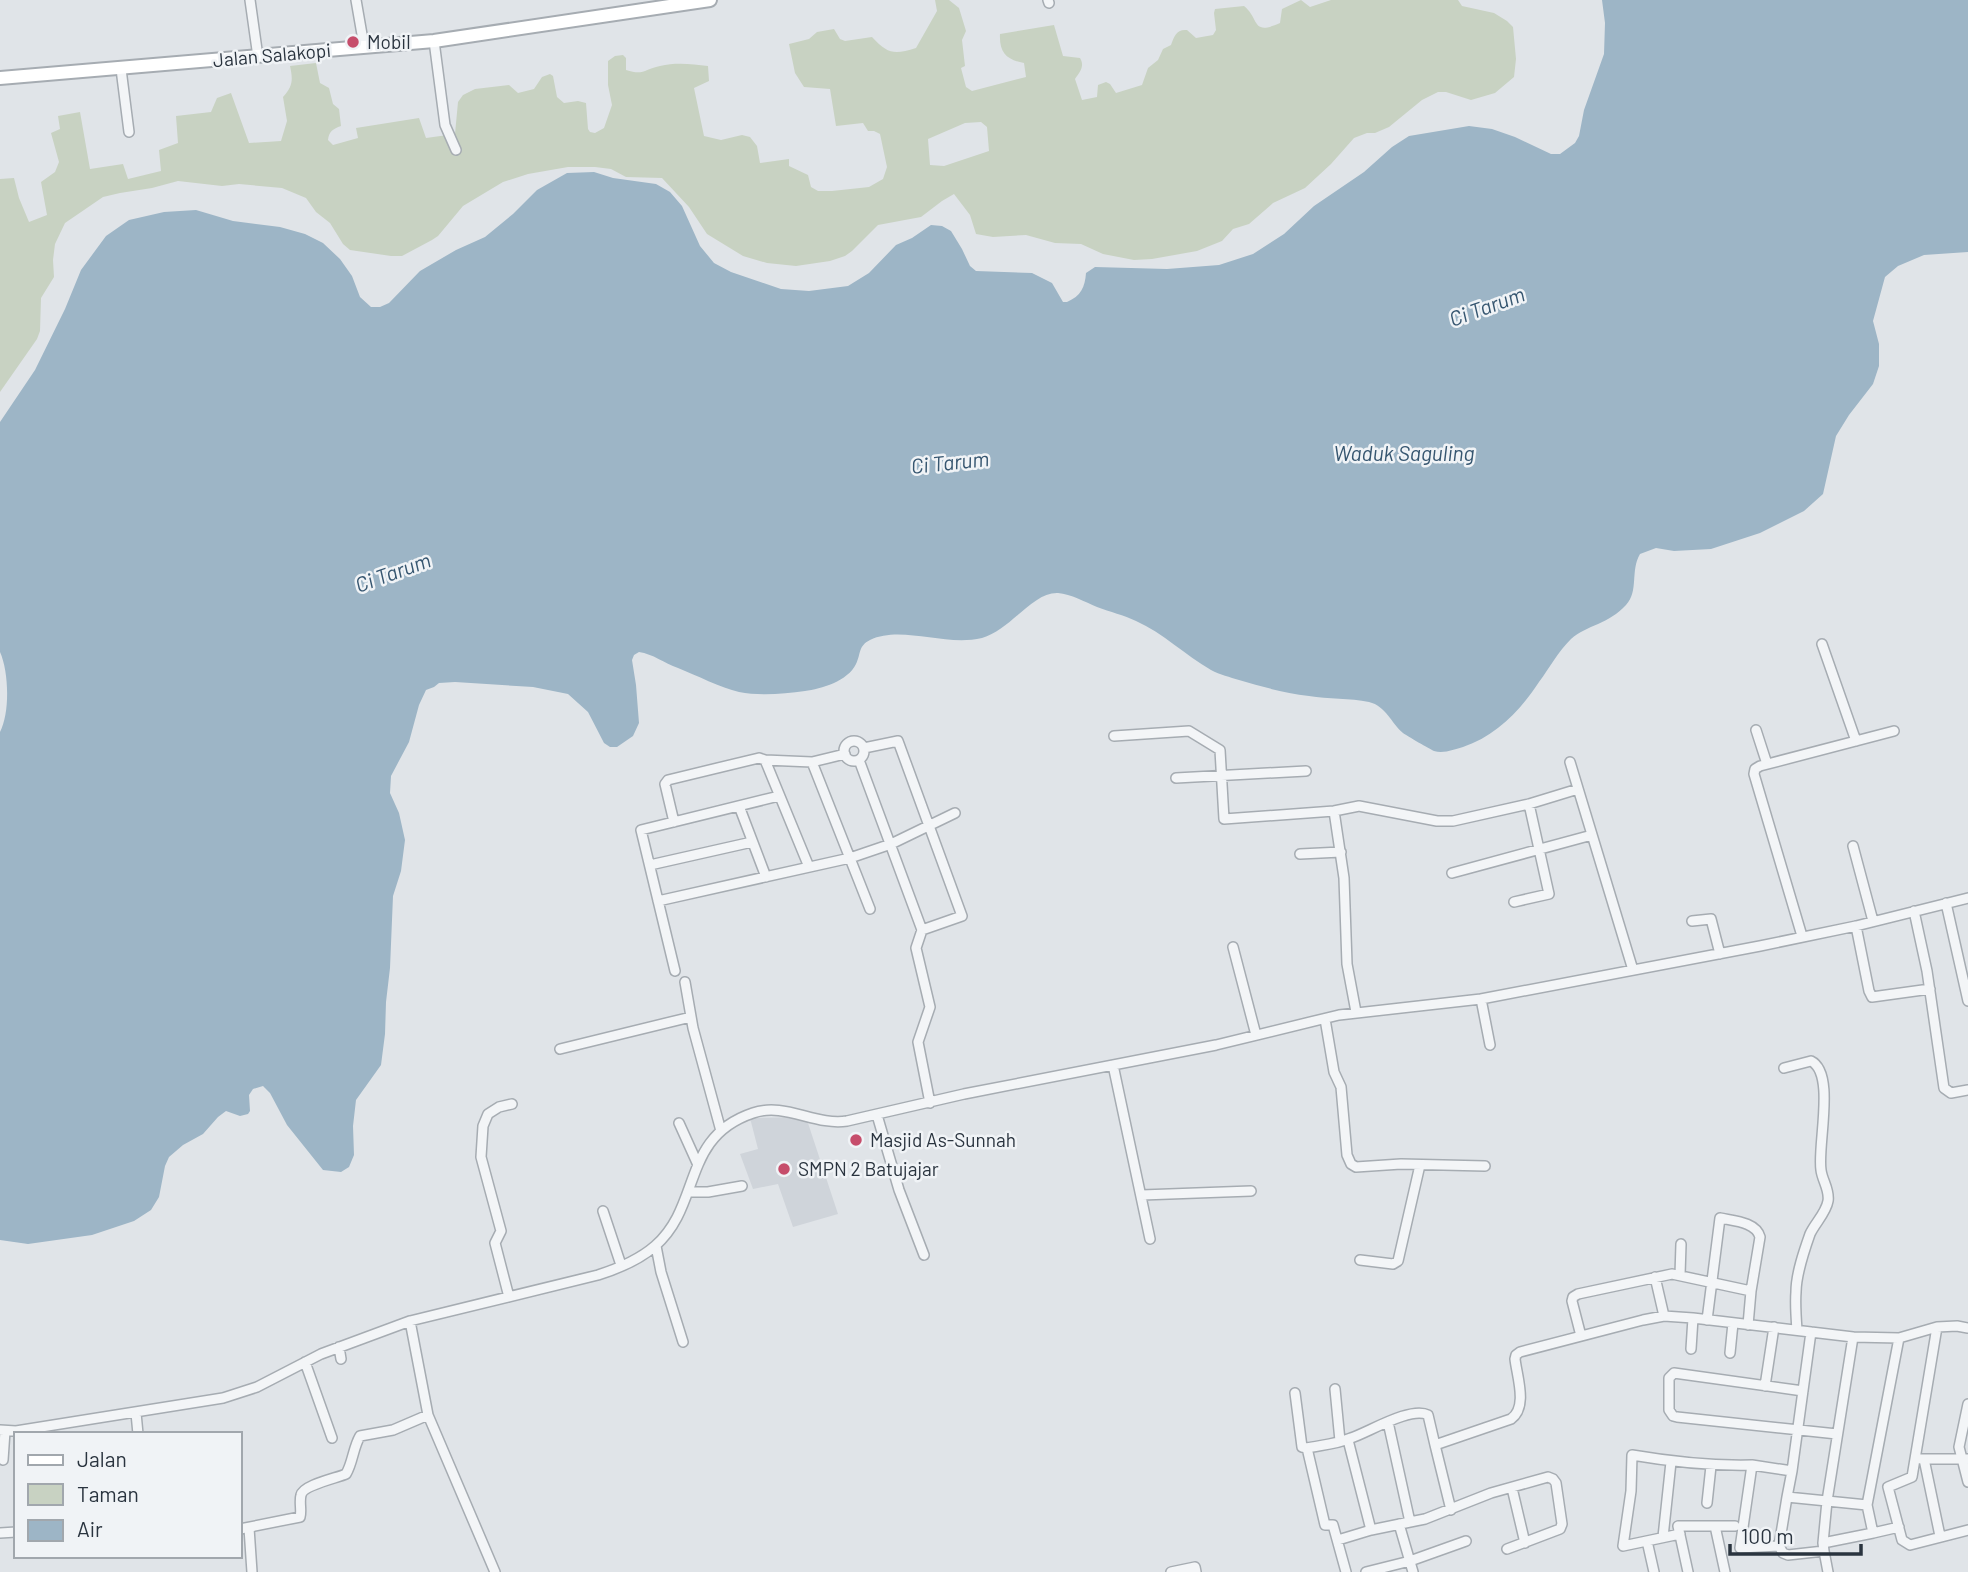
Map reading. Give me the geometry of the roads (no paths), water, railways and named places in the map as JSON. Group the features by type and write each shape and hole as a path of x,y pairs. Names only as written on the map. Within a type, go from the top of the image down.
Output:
{"street":[{"path":"250,0 258,57"},
{"path":"356,0 364,46"},
{"name":"Jalan Salakopi","path":"0,78 434,41 710,0"},
{"path":"434,41 445,125 456,150"},
{"path":"121,69 129,132"},
{"path":"1822,644 1856,741"},
{"path":"1756,730 1767,764"},
{"path":"1802,936 1754,774 1756,768 1894,731"},
{"path":"1114,736 1189,732 1220,750 1224,819 1335,811 1363,806 1443,821 1479,816 1578,789"},
{"path":"863,748 898,741 962,916 922,930"},
{"path":"853,742 859,743 863,748 863,755 859,760 853,761 845,754 845,748 853,742"},
{"path":"674,822 665,784 668,780 759,758 812,762 845,754"},
{"path":"765,760 808,867"},
{"path":"859,760 922,930 916,948 930,1007 918,1042 930,1103"},
{"path":"812,762 870,909"},
{"path":"1570,762 1633,970"},
{"path":"1176,778 1306,771"},
{"path":"675,971 641,830 779,796"},
{"path":"1514,902 1549,894 1529,804"},
{"path":"738,806 766,877"},
{"path":"1335,811 1344,878 1347,964 1356,1012"},
{"path":"658,901 850,858 891,844 955,813"},
{"path":"1452,873 1592,835"},
{"path":"649,865 752,842"},
{"path":"1853,846 1873,921"},
{"path":"1300,855 1340,852"},
{"path":"3,1460 3,1431 39,1430 209,1401 247,1391 339,1347 410,1321 598,1275 621,1265 656,1246 671,1226 688,1192 705,1148 721,1131 747,1115 771,1109 836,1122 877,1115 964,1094 1256,1035 1325,1018 1356,1012 1481,999 1856,926 1968,898"},
{"path":"1946,902 1968,1001"},
{"path":"1914,911 1930,989 1944,1088 1951,1093 1968,1090"},
{"path":"1692,921 1711,919 1720,954"},
{"path":"1856,926 1871,996 1930,989"},
{"path":"1233,947 1256,1035"},
{"path":"685,982 691,1017 721,1131"},
{"path":"1481,999 1490,1045"},
{"path":"560,1049 691,1017"},
{"path":"1325,1018 1334,1072 1341,1087 1349,1161 1356,1167 1401,1164 1485,1166"},
{"path":"1784,1068 1811,1061 1819,1068 1824,1114 1821,1170 1828,1194 1826,1206 1808,1239 1798,1277 1797,1330"},
{"path":"1113,1065 1150,1239"},
{"path":"509,1297 495,1243 500,1231 481,1157 482,1126 488,1114 499,1107 512,1104"},
{"path":"877,1115 899,1190 924,1255"},
{"path":"679,1123 698,1165"},
{"path":"1360,1260 1393,1264 1398,1261 1420,1165"},
{"path":"688,1192 708,1192 742,1186"},
{"path":"1142,1195 1251,1191"},
{"path":"603,1212 621,1265"},
{"path":"1707,1320 1720,1218 1758,1230 1760,1239 1748,1325"},
{"path":"1680,1275 1681,1244"},
{"path":"656,1246 683,1342"},
{"path":"1581,1336 1572,1302 1575,1295 1668,1274 1751,1291"},
{"path":"1655,1277 1664,1316"},
{"path":"1435,1445 1514,1417 1520,1407 1516,1354 1643,1320 1664,1316 1693,1318 1853,1337 1899,1338 1937,1327 1968,1328"},
{"path":"1691,1349 1693,1318"},
{"path":"410,1321 428,1415 495,1572"},
{"path":"1730,1353 1733,1322"},
{"path":"1765,1386 1774,1327"},
{"path":"1912,1477 1919,1459 1937,1327"},
{"path":"1811,1332 1779,1546 1785,1555 1899,1527"},
{"path":"1828,1572 1823,1547 1827,1501 1853,1337"},
{"path":"1873,1533 1867,1504 1899,1338"},
{"path":"339,1347 341,1359"},
{"path":"305,1362 332,1438"},
{"path":"1803,1391 1674,1373 1669,1378 1669,1410 1674,1416 1837,1434"},
{"path":"1335,1389 1344,1440 1371,1530"},
{"path":"1295,1393 1302,1447 1307,1448 1344,1440 1418,1412 1426,1414 1451,1510"},
{"path":"1968,1404 1959,1443 1968,1482"},
{"path":"135,1413 138,1432"},
{"path":"252,1572 244,1529 298,1519 302,1516 302,1492 346,1474 360,1436 393,1430 428,1415"},
{"path":"1388,1422 1410,1521"},
{"path":"1307,1448 1325,1525 1333,1525 1346,1572"},
{"path":"1680,1534 1623,1546 1631,1491 1632,1455 1711,1466 1752,1465 1792,1471"},
{"path":"1919,1459 1964,1458"},
{"path":"1919,1459 1927,1476 1940,1536"},
{"path":"1663,1537 1671,1462"},
{"path":"1752,1465 1740,1548 1779,1546"},
{"path":"1707,1503 1711,1466"},
{"path":"1871,1485 1888,1487 1912,1477 1927,1476"},
{"path":"1338,1540 1425,1519 1491,1493 1553,1479 1556,1483 1561,1528 1507,1549"},
{"path":"1888,1487 1902,1540 1907,1545 1968,1530"},
{"path":"1512,1488 1525,1543"},
{"path":"1787,1497 1867,1504"},
{"path":"1399,1524 1413,1572"},
{"path":"1688,1572 1678,1526 1735,1526"},
{"path":"1716,1526 1725,1572"},
{"path":"1373,1571 1410,1562 1466,1541"},
{"path":"1647,1541 1654,1572"},
{"path":"1171,1572 1195,1567 1196,1572"}],"water":[{"name":"Waduk Saguling","path":"1602,0 1968,0 1968,252 1924,255 1898,266 1885,277 1873,321 1879,344 1879,366 1873,384 1836,436 1823,494 1804,511 1760,533 1711,549 1674,551 1656,548 1640,554 1635,567 1632,594 1626,605 1571,639 1524,703 1497,729 1475,742 1445,752 1434,751 1403,733 1375,704 1291,693 1221,675 1146,626 1058,593 1039,598 993,634 982,638 953,640 896,635 870,640 862,648 856,664 847,675 826,686 805,691 772,694 739,692 639,652 632,660 639,723 633,736 617,747 604,743 588,712 568,694 533,687 439,683 426,690 409,742 391,776 390,793 399,813 405,840 401,871 393,896 385,1034 381,1065 356,1100 354,1155 349,1167 341,1172 323,1170 287,1125 270,1093 263,1086 253,1089 249,1095 248,1114 240,1116 226,1111 203,1134 169,1157 159,1197 151,1210 134,1221 92,1235 28,1244 0,1240 0,732 7,692 0,652 0,422 35,370 81,270 106,236 129,220 164,212 196,210 233,221 280,227 305,234 323,243 340,259 352,276 360,297 371,307 380,307 389,303 420,271 485,237 537,190 567,173 594,172 613,178 656,184 670,192 682,206 700,246 714,263 731,272 781,289 809,291 848,286 869,273 896,245 931,225 942,226 951,231 970,266 976,271 1032,273 1052,283 1063,302 1067,302 1079,294 1086,273 1095,267 1167,269 1219,265 1253,254 1284,234 1314,206 1364,172 1409,136 1469,126 1492,129 1551,154 1560,154 1575,143 1579,136 1584,110 1604,54 1605,23"}],"place":[{"name":"Mobil","path":"353,42"},
{"name":"Masjid As-Sunnah","path":"856,1140"},
{"name":"SMPN 2 Batujajar","path":"784,1169"}],"water label":[{"name":"Ci Tarum","path":"1487,307"},
{"name":"Ci Tarum","path":"950,463"},
{"name":"Ci Tarum","path":"393,573"}]}
